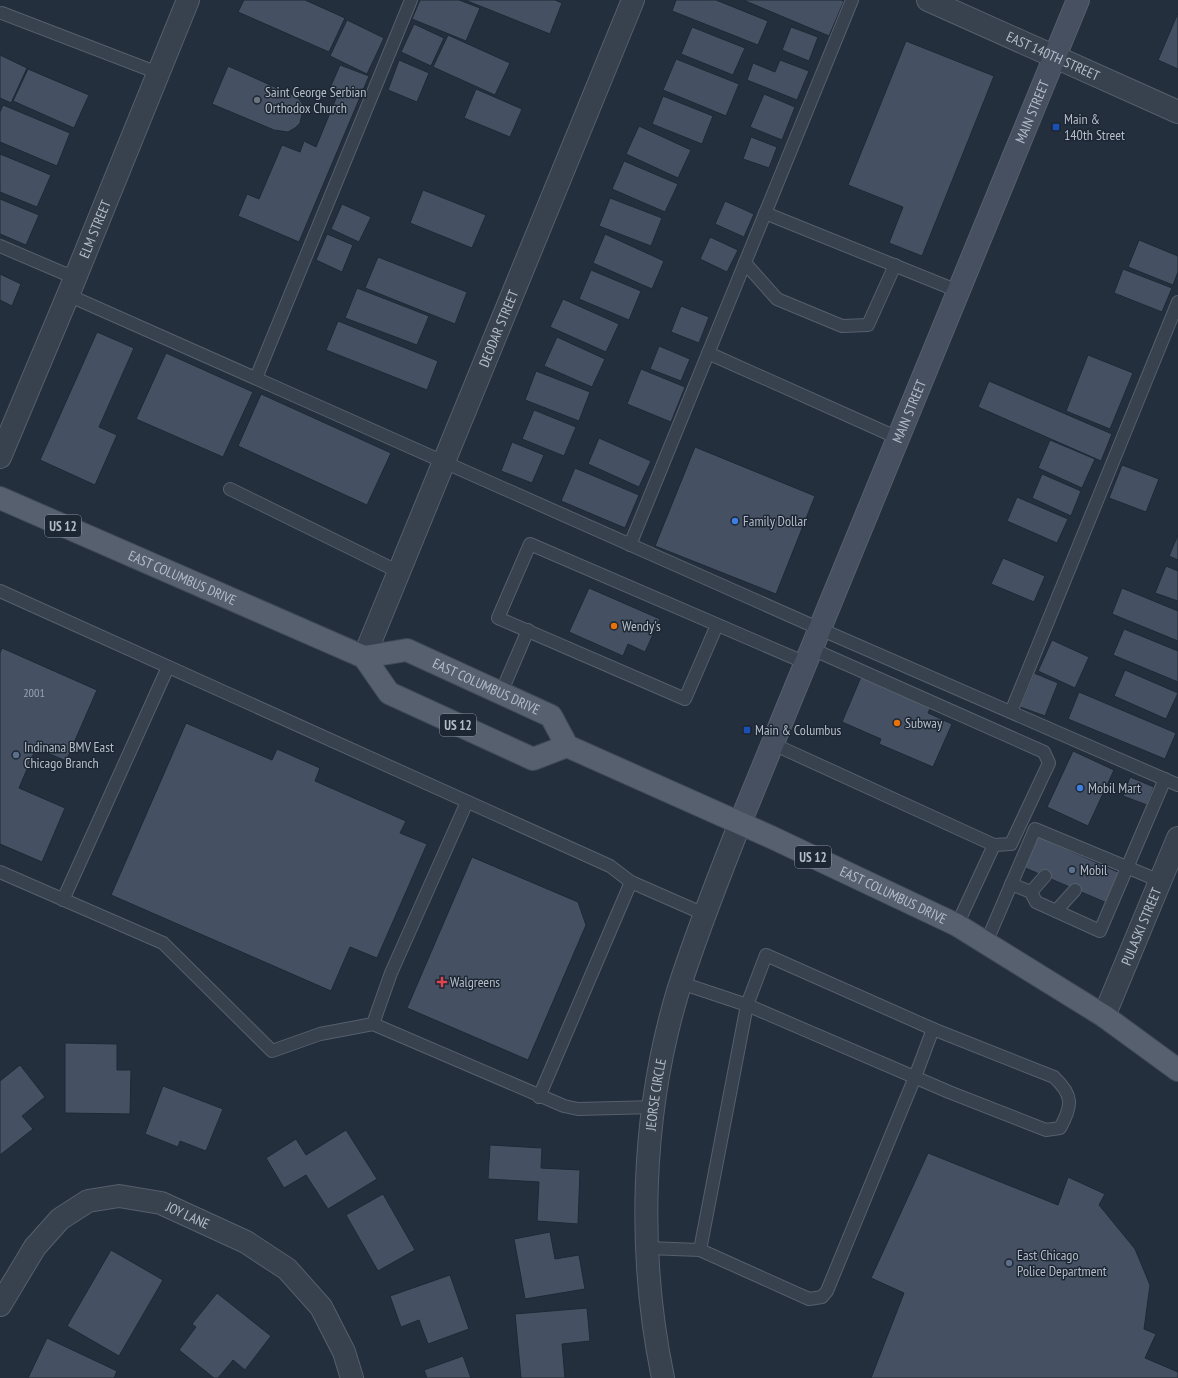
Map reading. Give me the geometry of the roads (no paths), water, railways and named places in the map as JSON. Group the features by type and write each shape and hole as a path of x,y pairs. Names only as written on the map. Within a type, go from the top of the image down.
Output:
{"main road":[{"name":"EAST COLUMBUS DRIVE","path":"0,498 364,657 407,650 551,716 567,746 740,823 957,925 1104,1016 1178,1070"},
{"name":"US 12","path":"364,657 389,693 533,759 567,746"}],"street":[{"name":"ELM STREET","path":"0,456 71,287 188,0"},
{"name":"DEODAR STREET","path":"364,657 633,0"},
{"name":"EAST 140TH STREET","path":"928,0 1178,112"},
{"name":"MAIN STREET","path":"740,823 1078,0"},
{"name":"JEORSE CIRCLE","path":"663,1378 654,1333 647,1275 649,1153 655,1107 667,1038 681,983 704,914 740,823"},
{"name":"PULASKI STREET","path":"1104,1016 1177,843"},
{"name":"JOY LANE","path":"0,1305 35,1247 60,1219 88,1201 119,1196 161,1203 246,1242 287,1269 320,1307 344,1352 352,1378"}],"lane":[{"path":"256,378 411,0"},
{"path":"630,545 852,0"},
{"path":"2,12 158,73"},
{"path":"765,213 958,291"},
{"path":"0,246 71,287 256,378 820,629 1178,785"},
{"path":"745,263 777,299 842,326 868,325 895,266"},
{"path":"1010,712 1178,302"},
{"path":"708,353 898,438"},
{"path":"230,489 399,572"},
{"path":"717,625 685,698 498,618 530,544 717,625 809,656 1044,752 1048,764 1011,844 994,845 773,744"},
{"path":"0,591 610,866 631,882 704,914"},
{"path":"501,693 528,630"},
{"path":"63,900 168,667"},
{"path":"1011,884 1031,892 1036,902 1100,931 1165,779"},
{"path":"374,1024 391,973 467,802"},
{"path":"986,943 1035,828 1068,846 1100,860 1128,868 1160,881"},
{"path":"957,925 994,845"},
{"path":"0,872 162,943 272,1051 320,1034 374,1024 539,1097 564,1106 578,1109 655,1107"},
{"path":"1031,892 1045,876"},
{"path":"539,1097 631,882"},
{"path":"1056,911 1075,890"},
{"path":"681,983 747,1005 915,1077 1046,1130 1060,1128 1066,1117 1070,1100 1064,1087 1054,1077 933,1029 766,955 747,1005 700,1250"},
{"path":"648,1248 700,1250 809,1298 822,1297 827,1291 915,1077 933,1029"}],"place":[{"name":"Saint George Serbian Orthodox Church","path":"257,100"},
{"name":"Main & 140th Street","path":"1056,127"},
{"name":"Family Dollar","path":"735,521"},
{"name":"Wendy's","path":"614,626"},
{"name":"Subway","path":"897,723"},
{"name":"Main & Columbus","path":"747,730"},
{"name":"Indinana BMV East Chicago Branch","path":"16,755"},
{"name":"Mobil Mart","path":"1080,788"},
{"name":"Mobil","path":"1072,870"},
{"name":"Walgreens","path":"442,982"},
{"name":"East Chicago Police Department","path":"1009,1263"}]}
